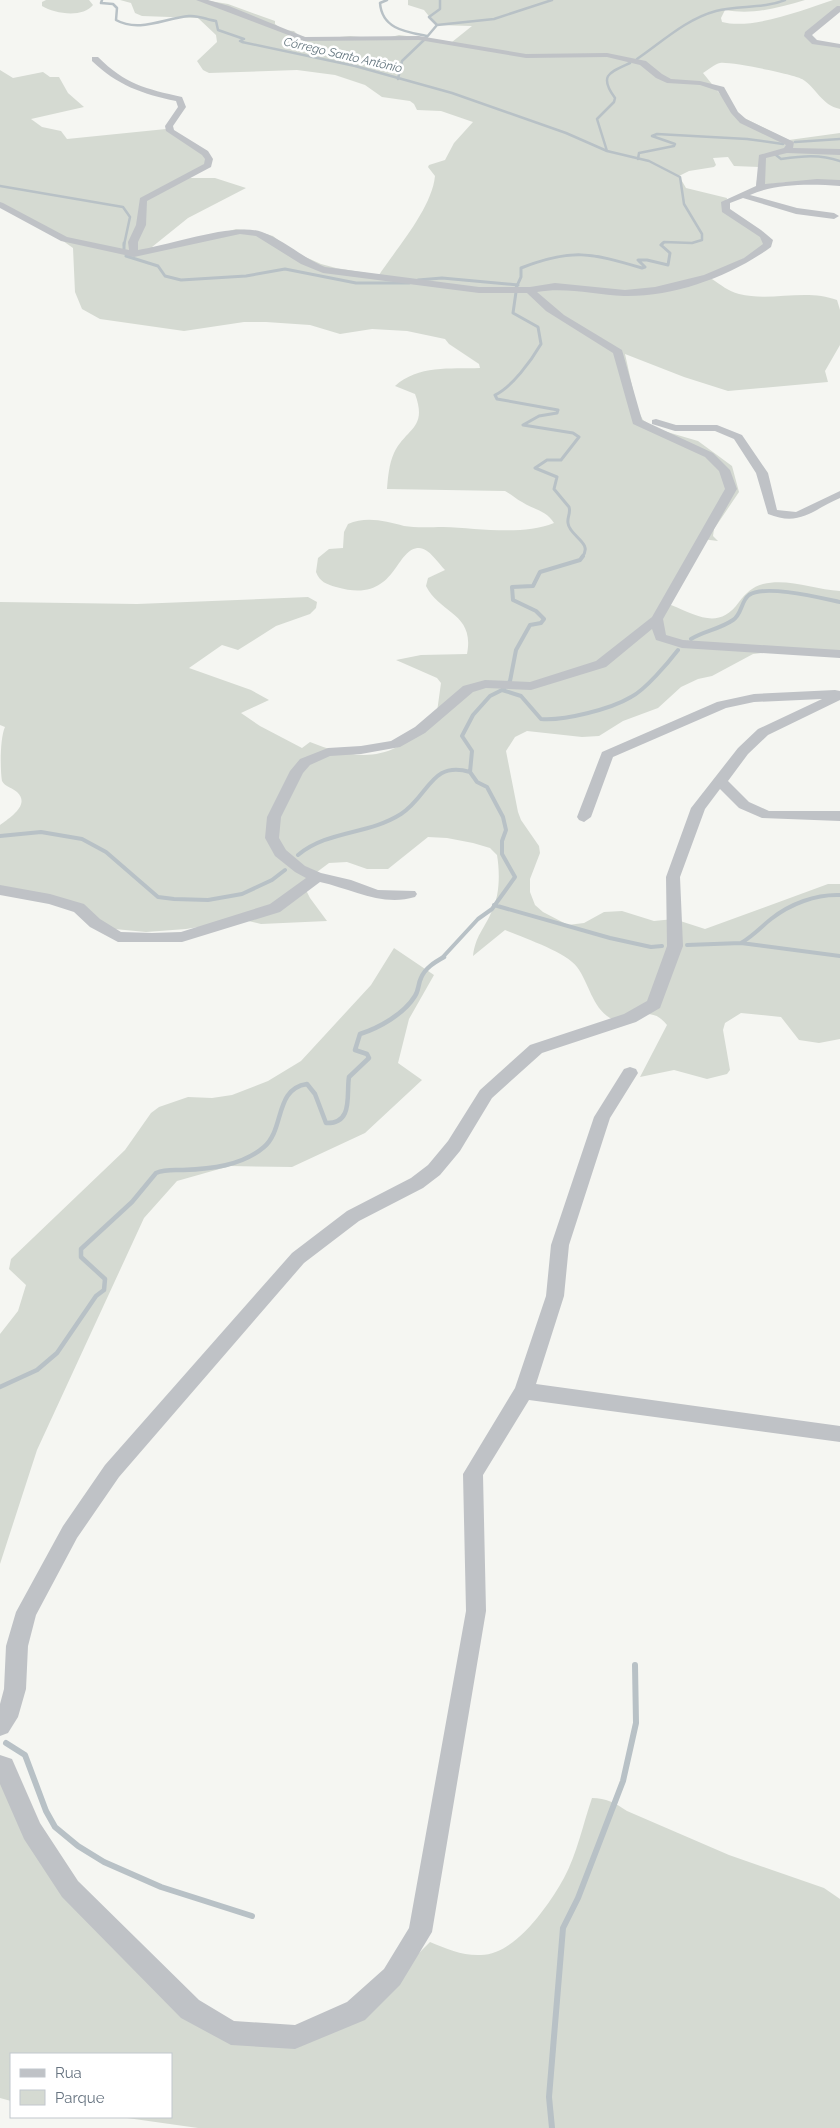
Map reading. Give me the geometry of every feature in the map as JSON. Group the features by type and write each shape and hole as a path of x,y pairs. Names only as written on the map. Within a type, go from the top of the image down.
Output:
{"street":[{"path":"200,0 226,8 304,39 386,40 419,38 526,56 607,55 643,63 659,76 670,81 700,83 721,89 734,113 743,121 791,144 788,150"},
{"path":"840,8 809,32 808,36 815,42 840,46"},
{"path":"95,59 109,74 128,87 179,100 182,107 169,126 170,131 205,153 209,159 208,165 142,200 141,225 133,242 134,254"},
{"path":"760,187 762,157 768,154 788,150 840,152"},
{"path":"0,205 64,239 134,254 240,231 269,238 304,262 322,270 479,290 530,290 555,286 625,293 680,286 707,277 747,260 768,245 768,240 725,210 726,202 760,187 817,182 840,183"},
{"path":"742,195 796,211 834,216"},
{"path":"410,894 377,896 346,883 317,877 300,869 280,853 272,838 274,817 297,771 305,762 328,752 361,750 395,744 420,730 468,689 485,684 514,687 531,686 601,664 657,619 731,489 724,470 710,455 637,422 632,410 618,352 555,314 541,304 530,290"},
{"path":"632,410 653,422 675,428 717,428 738,437 762,474 772,512 781,517 797,517 828,498 840,494"},
{"path":"657,619 660,637 682,644 840,654"},
{"path":"0,1725 7,1717 15,1689 18,1646 26,1612 70,1532 112,1471 298,1258 353,1216 417,1183 434,1170 454,1146 486,1094 536,1049 564,1038 630,1018 654,1004 675,946 673,876 698,808 719,780 724,778 743,751 762,732 840,694"},
{"path":"584,817 607,754 722,705 754,698 840,694"},
{"path":"719,780 744,805 767,815 840,816"},
{"path":"0,890 50,899 79,908 95,923 118,936 152,938 182,936 275,908 317,877"},
{"path":"0,1766 4,1767 32,1831 70,1890 190,2009 231,2033 295,2037 356,2011 392,1976 420,1932 476,1610 473,1474 524,1391 555,1296 560,1245 602,1116 630,1073"},
{"path":"524,1391 840,1434"}],"green space":[{"path":"46,0 89,0 93,5 83,12 61,13 42,6 42,2"},
{"path":"120,0 204,0 228,4 275,21 275,24 283,30 294,31 299,36 319,39 350,36 383,39 399,35 452,42 472,26 436,25 424,10 408,5 408,0 805,0 755,11 725,10 721,18 722,22 734,24 778,18 833,0 840,0 840,8 810,33 816,41 840,46 840,109 828,104 802,79 787,74 725,63 720,63 703,73 736,114 789,140 840,133 840,182 787,182 756,186 759,167 734,166 728,157 713,158 716,165 714,167 689,171 679,176 686,188 727,198 725,208 764,239 762,250 713,273 712,279 725,288 739,294 763,297 813,295 837,300 840,310 840,345 825,371 828,382 728,391 684,377 625,354 637,408 643,420 657,429 698,441 732,466 739,492 714,529 713,536 718,541 702,539 669,599 671,605 699,616 716,618 724,616 731,611 749,591 763,584 782,582 840,591 840,652 780,651 753,654 712,676 698,679 681,687 658,708 623,721 599,736 582,737 527,731 515,737 506,751 518,812 521,820 539,846 540,853 530,879 530,892 535,905 543,912 568,925 584,923 604,912 622,911 654,921 674,919 705,929 828,884 840,884 840,1039 819,1043 799,1040 781,1017 741,1013 725,1023 723,1030 730,1070 727,1074 707,1079 674,1070 640,1077 667,1025 660,1018 645,1014 616,1020 610,1018 599,1008 581,973 572,961 544,946 505,930 473,956 478,938 491,913 498,892 499,869 497,855 490,848 447,838 428,837 388,869 367,869 347,862 329,863 313,875 305,888 327,921 261,924 244,920 186,929 146,932 104,928 75,909 0,886 0,825 17,811 22,802 17,792 3,783 1,776 1,746 5,727 0,725 0,602 137,604 308,597 317,602 316,608 310,614 276,626 238,650 222,645 189,668 251,690 269,700 241,713 260,726 302,748 310,742 331,750 364,755 375,754 397,747 436,719 441,683 437,678 396,660 421,655 467,654 468,640 466,630 455,615 439,603 426,586 428,578 445,570 426,550 419,548 411,550 382,583 371,588 356,590 336,587 326,584 321,580 316,572 318,558 329,549 343,548 344,532 348,524 362,520 376,520 413,527 499,530 528,529 554,523 544,513 526,505 505,491 387,489 394,453 414,427 419,414 415,394 395,386 404,379 424,371 480,368 479,364 449,344 445,339 407,331 372,329 340,334 310,325 266,322 244,322 184,331 100,319 82,309 75,292 73,248 49,231 0,206 0,70 13,78 43,72 50,77 59,77 68,93 84,107 31,119 42,127 61,131 67,139 166,129 200,151 209,161 185,178 215,178 246,188 188,218 152,247 175,247 236,229 256,231 273,236 292,251 321,264 379,275 413,227 428,201 435,176 428,167 429,165 445,160 454,143 473,122 441,111 417,110 410,101 382,97 365,85 335,75 297,70 209,73 203,70 197,61 217,42 216,35 198,18 142,16 135,13 131,3"},
{"path":"394,948 434,975 409,1019 398,1063 422,1080 365,1133 292,1167 230,1166 177,1181 144,1218 37,1450 0,1564 0,1334 18,1311 26,1285 9,1269 11,1259 125,1150 151,1113 159,1107 188,1097 212,1098 232,1095 268,1081 301,1061 371,985"},
{"path":"0,1762 79,1891 187,1995 225,2021 282,2033 376,1996 430,1942 461,1953 481,1955 494,1953 518,1938 540,1914 569,1869 592,1798 610,1802 729,1855 824,1888 840,1899 840,2128 198,2128 127,2118 172,2118 172,2053 10,2053 10,2101 0,2098"}],"waterway":[{"name":"Córrego Santo Antônio","path":"102,0 101,3 113,4 117,8 116,20 125,24 143,25 180,17 200,17 216,21 218,30 244,39 240,41 242,42 355,66 398,78"},
{"path":"387,0 380,3 385,19 390,24 403,31 427,36"},
{"path":"437,25 429,17 440,9 440,0"},
{"path":"437,25 494,19 552,0"},
{"path":"637,59 684,25 705,15 725,9 768,5 785,0"},
{"path":"426,38 437,25"},
{"path":"398,78 402,61 424,40"},
{"path":"607,151 597,119 614,102 615,98 607,84 607,79 612,72 630,63"},
{"name":"Córrego Santo Antônio","path":"398,78 452,93 566,133 607,151"},
{"path":"638,158 639,153 674,146 675,144 652,136 657,134 747,139 783,144"},
{"path":"795,142 840,139"},
{"path":"607,151 638,158"},
{"path":"776,155 781,159 811,156 840,161"},
{"path":"517,285 521,277 521,268 554,257 568,255 595,256 642,268 645,267 638,260 668,265 670,253 661,245 664,242 692,243 702,240 702,234 684,204 680,177 649,161 638,158"},
{"path":"0,186 123,207 130,217 124,245"},
{"path":"126,256 158,266 165,276 181,280 246,276 285,269 356,283 409,283"},
{"path":"418,280 442,278 517,285"},
{"path":"516,292 513,313 538,327 541,344 514,380 495,395 497,399 558,410 557,413 539,416 523,425 573,433 579,437 561,460 547,460 535,468 557,477 554,489 569,507 569,528 585,548 582,557"},
{"path":"502,690 510,681 516,650 530,625 541,623 544,619 536,611 513,600 512,587 533,586 540,572 580,560 583,556"},
{"path":"691,639 733,620 746,598 757,592 780,591 840,602"},
{"path":"502,690 521,696 541,719 562,718 587,713 612,706 637,694 656,676 678,650"},
{"path":"470,772 472,751 462,736 473,715 490,696 502,690"},
{"path":"298,855 322,841 375,826 401,814 410,807 438,775 447,771 457,770 470,772"},
{"path":"470,772 477,782 487,787 503,817 506,830 502,841 502,854 515,877 495,905"},
{"path":"0,836 41,832 82,839 106,852 158,897 174,899 208,900 242,894 272,880 285,870"},
{"path":"741,943 778,914 795,905 813,898 840,895"},
{"path":"442,958 478,919 495,905"},
{"path":"495,905 610,938 651,947 662,946"},
{"path":"687,945 741,943"},
{"path":"741,943 840,956"},
{"path":"0,1387 37,1370 57,1353 96,1296 104,1290 105,1279 81,1257 81,1249 132,1202 156,1173 166,1170 204,1169 225,1165 255,1153 271,1139 284,1101 289,1093 297,1087 307,1084 315,1094 326,1123 341,1119 347,1107 349,1077 369,1058 367,1054 355,1050 360,1034 383,1024 404,1009 416,994 425,971 444,957"},
{"path":"552,2128 549,2097 563,1928 578,1898 623,1781 636,1723 635,1665"},
{"path":"6,1743 25,1755 46,1811 55,1827 78,1846 104,1862 161,1887 252,1916"}]}
